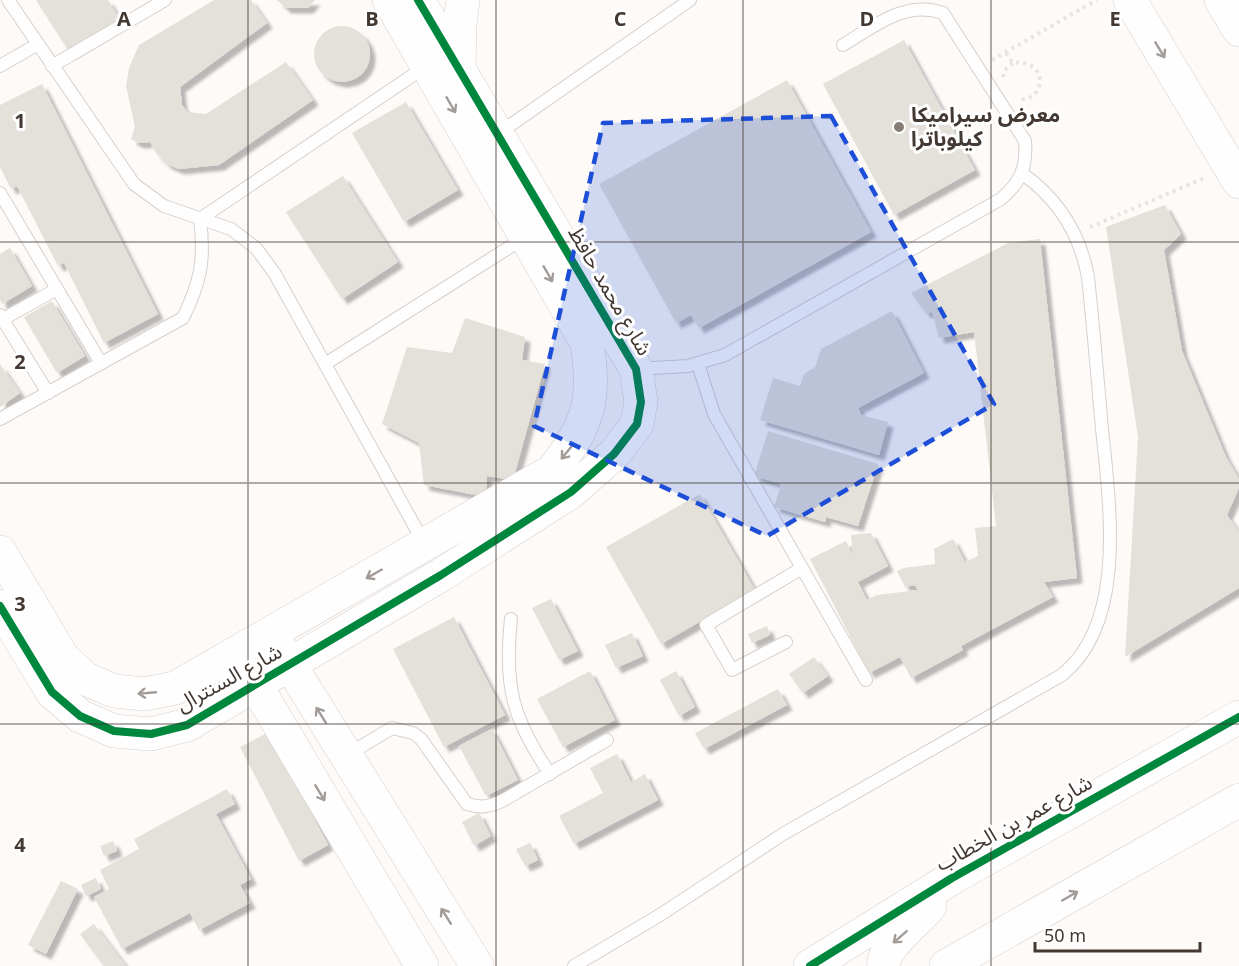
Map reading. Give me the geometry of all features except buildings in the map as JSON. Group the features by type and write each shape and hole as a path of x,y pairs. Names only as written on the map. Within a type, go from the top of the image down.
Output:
{"street":[{"name":"شارع محمد حافظ","path":"389,0 444,67"},
{"name":"شارع محمد حافظ","path":"418,0 444,67 487,141 636,369 641,402 637,424 614,454 572,492 441,575"},
{"path":"444,67 460,23 463,0"},
{"path":"1131,0 1234,175"},
{"path":"1221,0 1239,30"},
{"name":"شارع محمد حافظ","path":"425,544 552,471 574,443 588,411 592,377 587,343 526,236 487,141"},
{"path":"425,544 441,575"},
{"name":"شارع السنترال","path":"0,552 63,658 86,679 114,691 145,694 175,688 425,544"},
{"name":"شارع السنترال","path":"0,606 52,692 80,716 114,731 151,734 187,725 441,575"},
{"path":"270,633 477,966"},
{"path":"237,653 422,966"},
{"name":"شارع عمر بن الخطاب","path":"810,966 952,879 1239,717"},
{"path":"946,966 1239,800"},
{"path":"361,863 400,841"},
{"path":"884,966 883,954 917,922 952,879"},
{"path":"924,966 990,942"}],"lane":[{"path":"8,0 134,184 164,206 231,229 256,248 275,274 425,544"},
{"path":"52,66 165,0"},
{"path":"487,141 690,0"},
{"path":"636,369 698,364 725,355 1001,199 1014,188 1023,174 1026,158 1025,141 943,13 921,5 906,3 843,45"},
{"path":"0,66 38,44"},
{"path":"200,219 444,67"},
{"path":"574,966 680,903 783,834 1062,675 1083,655 1090,642 1102,604 1110,526 1090,298 1084,259 1075,234 1050,197 1023,174"},
{"path":"0,194 101,363"},
{"path":"0,420 183,318 198,287 204,253 200,219"},
{"path":"325,364 526,236"},
{"path":"48,393 1,317 57,289"},
{"path":"698,364 714,414 866,680"},
{"path":"786,642 732,669 706,624 802,568"},
{"path":"511,619 507,660 512,701 527,740 550,774"},
{"path":"346,755 392,728 413,733 421,740 466,804 478,807 502,801 607,740"}],"path":[{"path":"978,68 1097,0"},
{"path":"1006,53 1013,63"},
{"path":"1002,81 1005,71 1013,63 1024,62 1034,66 1040,76 1040,86 1034,95 1024,100 1013,99"},
{"path":"1075,234 1234,175"}],"highlighted area":[{"path":"831,116 994,404 767,536 534,426 603,123"}],"cycle path":[{"path":"0,606 52,692 80,716 114,731 151,734 187,725 441,575 571,492 614,454 637,424 641,402 636,369 418,0"},
{"path":"810,966 952,878 1239,717"}],"place":[{"name":"معرض سيراميكا كيلوباترا","path":"899,127"}]}
